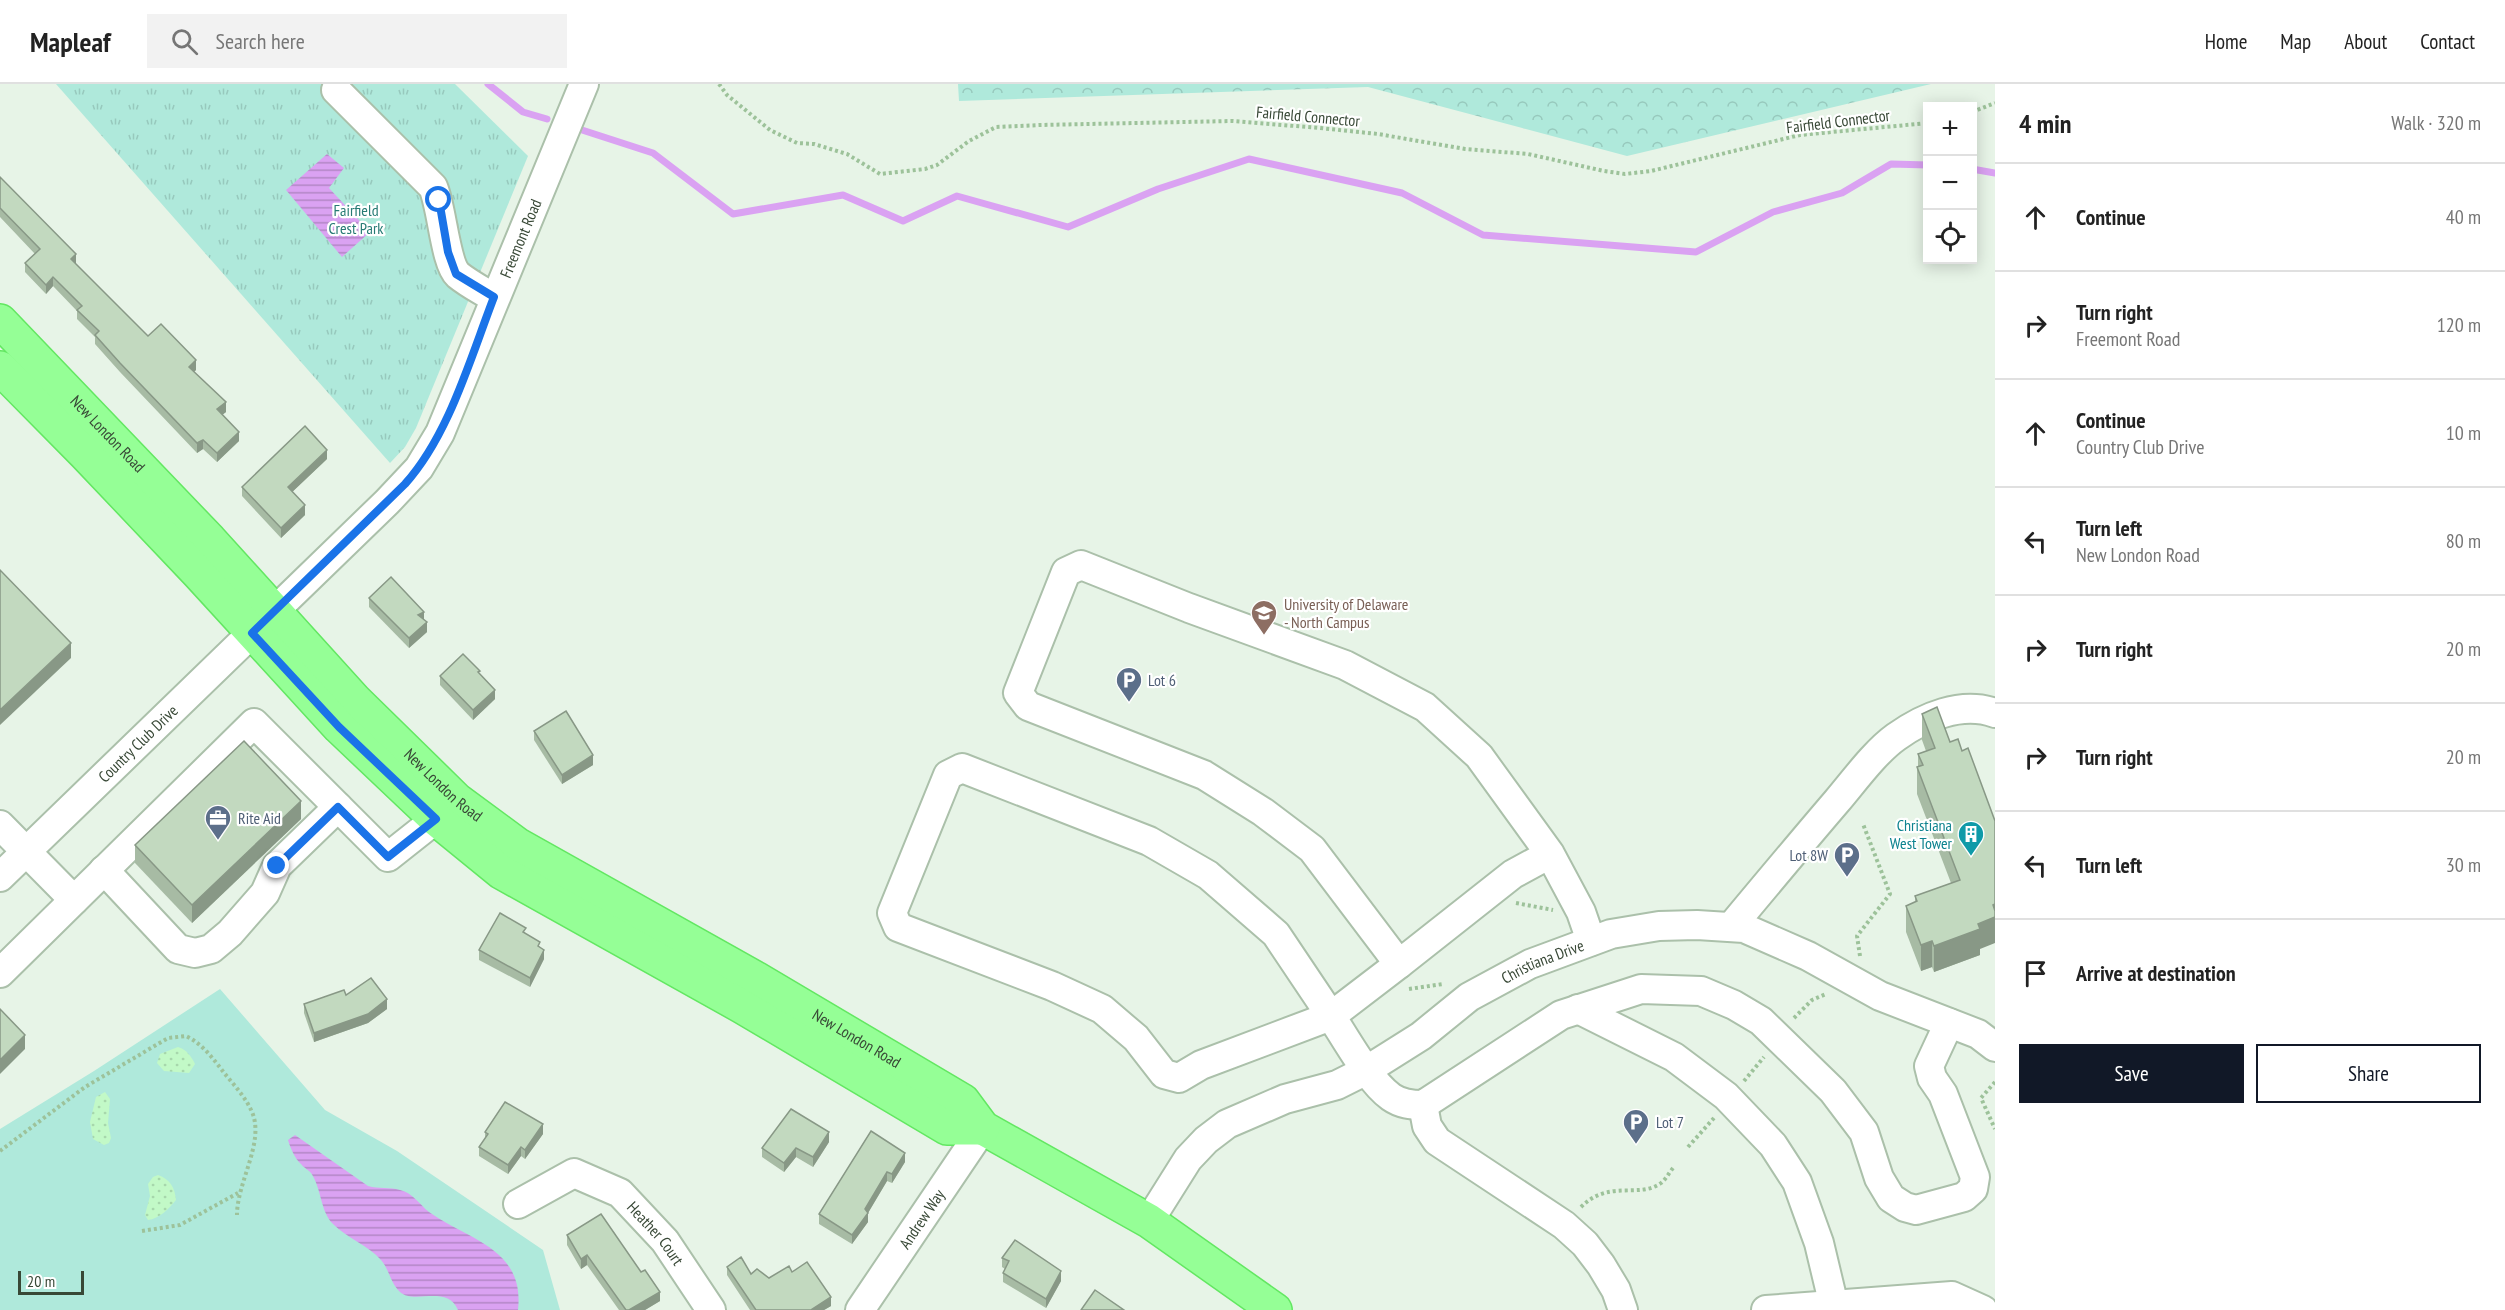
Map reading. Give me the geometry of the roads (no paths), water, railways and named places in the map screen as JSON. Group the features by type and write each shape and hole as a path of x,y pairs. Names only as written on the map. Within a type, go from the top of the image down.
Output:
{"main road":[{"name":"New London Road","path":"0,321 275,610 355,700 448,791 518,845 757,979 963,1101 983,1128 1149,1221 1275,1310"},
{"name":"New London Road","path":"0,368 86,454 339,727 436,819 501,872 741,1006 947,1128 983,1128"}],"street":[{"name":"Freemont Road","path":"275,610 419,468 440,433 494,297 584,84"},
{"path":"336,90 433,187 439,200 448,252 456,274 494,297"},
{"path":"1403,976 1312,849 1263,812 1204,775 1028,706 1018,693 1065,572 1080,565 1189,609 1345,665 1425,707 1479,756 1550,854 1581,912 1591,941"},
{"name":"Country Club Drive","path":"0,876 275,610"},
{"path":"1731,927 1848,787 1894,738 1919,722 1945,712 1964,709 1995,713"},
{"path":"0,973 254,723 388,857 436,819"},
{"path":"1550,854 1513,874 1403,976 1331,1016 1201,1065 1179,1078 1164,1074 1136,1038 1102,1008 1052,986 898,927 892,913 948,775 962,768 1149,841 1208,876 1276,934 1331,1016 1367,1070 1390,1096 1407,1104 1423,1105 1561,1015 1641,989 1701,991 1734,1005 1761,1021 1833,1091 1864,1132 1879,1178 1891,1198 1905,1208 1916,1210 1964,1197 1973,1190 1975,1177 1969,1156 1943,1094 1932,1078 1929,1066 1949,1023"},
{"path":"104,870 178,949 195,953 211,949 230,933 265,893 277,866 338,807"},
{"path":"0,825 74,900"},
{"name":"Christiana Drive","path":"1149,1221 1188,1159 1206,1140 1227,1124 1285,1099 1337,1085 1367,1070 1421,1036 1469,997 1530,964 1611,934 1659,926 1744,928 1859,972 1880,996 1978,1034 1995,1047"},
{"path":"1578,1009 1674,1058 1726,1096 1773,1145 1797,1182 1819,1243 1835,1308"},
{"path":"1423,1105 1427,1126 1437,1141 1564,1225 1585,1244 1601,1264 1616,1290 1622,1310"},
{"name":"Andrew Way","path":"860,1310 983,1128"},
{"name":"Heather Court","path":"519,1204 574,1173 620,1193 665,1241 711,1310"},
{"path":"1766,1310 1835,1308 1952,1296 1983,1310"}],"waterway":[{"path":"488,84 523,112 547,119"},
{"path":"582,130 653,153 733,214 843,195 903,221 957,196 1068,227 1158,189 1249,159 1402,193 1483,235 1696,252 1773,212 1842,193 1891,164 1923,165"},
{"path":"1977,170 1995,173"}],"place":[{"name":"University of Delaware - North Campus","path":"1264,636"},
{"name":"Lot 6","path":"1129,703"},
{"name":"Rite Aid","path":"218,841"},
{"name":"Christiana West Tower","path":"1971,857"},
{"name":"Lot 8W","path":"1847,878"},
{"name":"Lot 7","path":"1636,1145"}],"park label":[{"name":"Fairfield Crest Park","path":"356,219"}]}
